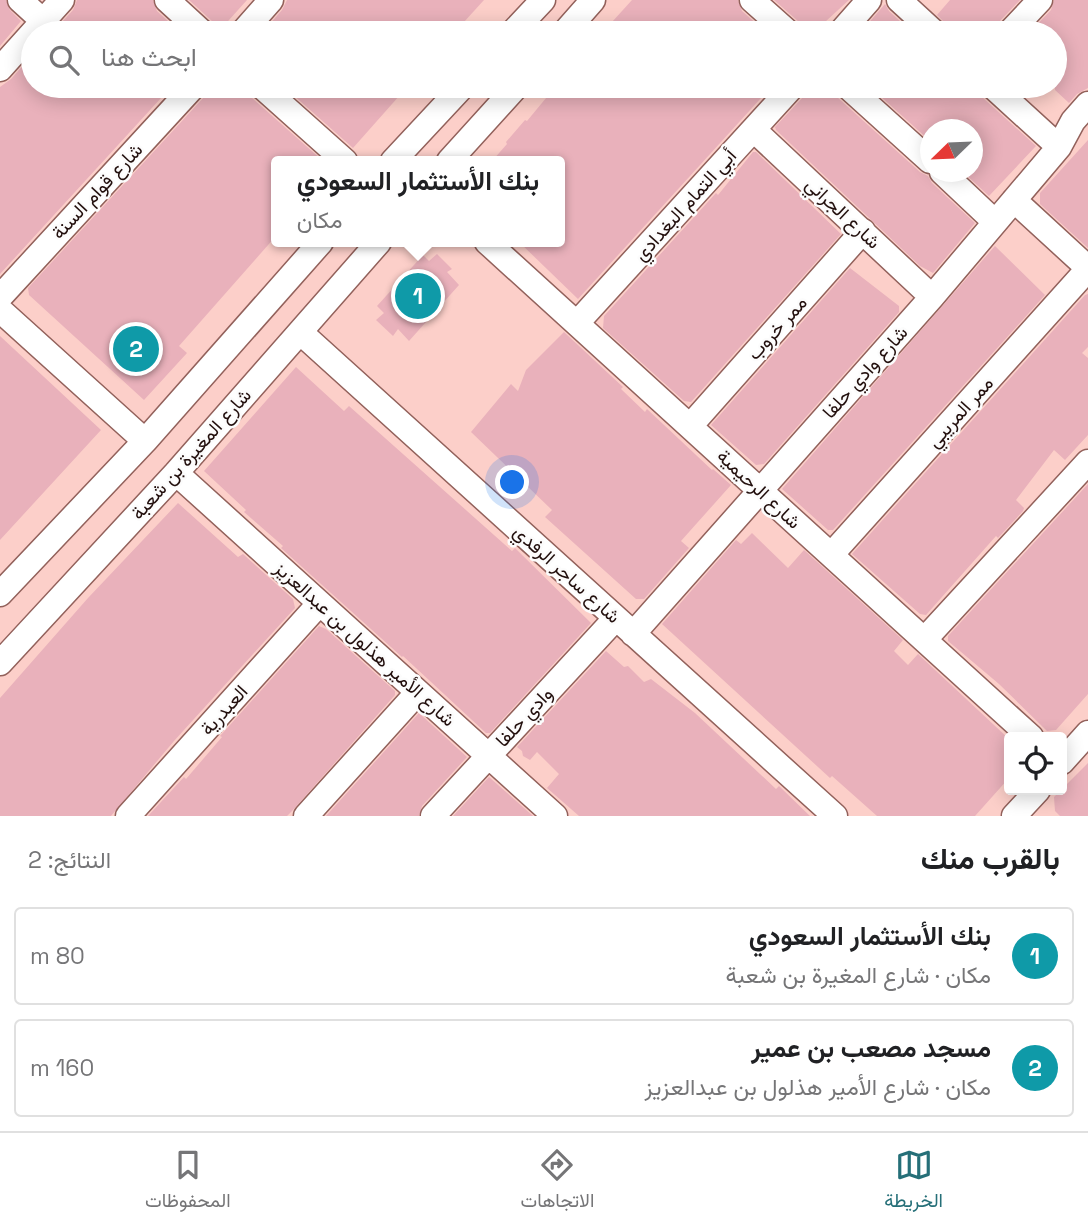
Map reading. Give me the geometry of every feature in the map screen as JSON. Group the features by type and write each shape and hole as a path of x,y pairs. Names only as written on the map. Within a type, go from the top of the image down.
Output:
{"street":[{"path":"20,0 43,21 62,0"},
{"path":"167,0 190,21"},
{"path":"253,21 271,0"},
{"path":"575,21 593,0"},
{"path":"752,0 776,21"},
{"path":"851,21 869,0"},
{"path":"899,0 922,21"},
{"path":"1020,21 1040,0"},
{"path":"521,21 535,3"},
{"path":"0,69 21,46"},
{"name":"شارع قوام السنة","path":"0,297 183,98"},
{"path":"274,98 339,156"},
{"path":"398,156 452,98"},
{"path":"454,156 506,98"},
{"name":"أبي التمام البغدادي","path":"577,323 782,98"},
{"path":"860,98 920,152"},
{"path":"1005,98 1059,147"},
{"name":"شارع وادي حلفا","path":"625,626 760,491 932,297 1083,120"},
{"name":"شارع الجراني","path":"754,130 932,297"},
{"path":"953,182 995,222"},
{"path":"1014,200 1088,269"},
{"name":"ممر خروب","path":"691,425 863,231"},
{"path":"0,594 145,441 316,247"},
{"name":"شارع المغيرة بن شعبة","path":"0,663 176,473 375,247"},
{"name":"شارع الرحيمية","path":"493,247 1026,732"},
{"name":"ممر المريبي","path":"831,555 1088,269"},
{"path":"0,310 145,441"},
{"name":"شارع ساجر الرفدي","path":"300,332 835,816"},
{"path":"925,639 1088,462"},
{"name":"شارع الأمير هذلول بن عبدالعزيز","path":"176,473 555,816"},
{"name":"العبدرية","path":"128,816 319,604"},
{"name":"وادي حلفا","path":"433,816 489,755 625,626"},
{"path":"306,816 418,692"},
{"path":"1067,756 1088,733"}],"building":[{"path":"0,0 6,0 10,10 21,21 0,46"},
{"path":"77,0 153,0 157,11 168,21 63,21 73,10"},
{"path":"189,0 247,0 228,21 212,21"},
{"path":"287,0 484,0 465,21 272,21"},
{"path":"632,0 738,0 742,11 753,21 613,21"},
{"path":"774,0 849,0 826,21 798,21"},
{"path":"950,0 1020,0 1000,21 943,21 937,15"},
{"path":"1054,0 1088,0 1088,88 1077,94 1069,103 1064,98 1067,98 1067,21 1040,21 1051,10"},
{"path":"885,4 900,21 870,21"},
{"path":"21,68 21,98 161,98 0,274 0,87"},
{"path":"203,98 252,98 317,156 271,156 271,242 179,346 187,353 144,400 29,295 28,288"},
{"path":"297,98 397,98 353,148"},
{"path":"546,98 761,98 578,299 524,247 565,247 565,156 496,156 525,120 527,121"},
{"path":"802,98 838,98 920,172 920,182 931,182 975,223 933,273 920,266 775,127"},
{"path":"882,98 983,98 1036,146 989,196 974,182 983,182 983,119 920,119 920,132"},
{"path":"1088,140 1088,248 1040,204 1040,193"},
{"path":"753,152 841,234 691,402 684,401 603,328 604,316 716,193 718,195"},
{"path":"995,246 1045,295 833,530 828,530 782,489"},
{"path":"437,254 452,269 447,272 459,285 409,341 398,329 393,336 376,320 384,313 377,306 423,255 429,261"},
{"path":"850,268 899,306 899,312 764,464 756,465 711,425"},
{"path":"1088,294 1088,347 1082,353 1088,358 1088,435 1065,460 1054,450 1016,500 1024,508 1023,511 998,538 996,536 926,615 920,614 852,554"},
{"path":"564,332 623,387 621,389 645,412 647,409 731,485 681,541 689,548 644,599 636,599 545,517 552,510 471,432 511,384 518,391 526,370"},
{"path":"0,336 101,430 0,540"},
{"path":"296,367 344,411 349,406 512,551 515,548 591,623 490,733 486,733 281,548 283,546 244,512 246,510 204,471"},
{"path":"1088,484 1088,694 1056,730 1047,731 999,684 948,641 948,636"},
{"path":"178,503 238,557 243,554 293,599 295,608 174,741 111,816 0,816 0,698 88,598"},
{"path":"752,533 788,568 804,550 903,640 894,651 908,665 918,654 1004,734 1004,784 975,816 877,816 832,776 830,778 662,624 736,540 741,544"},
{"path":"319,626 326,629 395,691 395,695 293,810 287,816 148,816 184,777 186,779 222,737 220,736"},
{"path":"606,651 624,667 628,666 644,682 651,679 695,713 776,789 779,786 810,816 579,816 547,788 559,774 537,752 530,760 523,756 517,747"},
{"path":"419,713 467,757 422,806 419,816 326,816"},
{"path":"1088,763 1088,816 1060,816 1055,811 1054,797 1067,795 1067,784"},
{"path":"489,777 533,816 453,816"}],"place":[{"name":"بنك الأستثمار السعودي","path":"418,296"},
{"name":"مسجد مصعب بن عمير","path":"136,349"}]}
